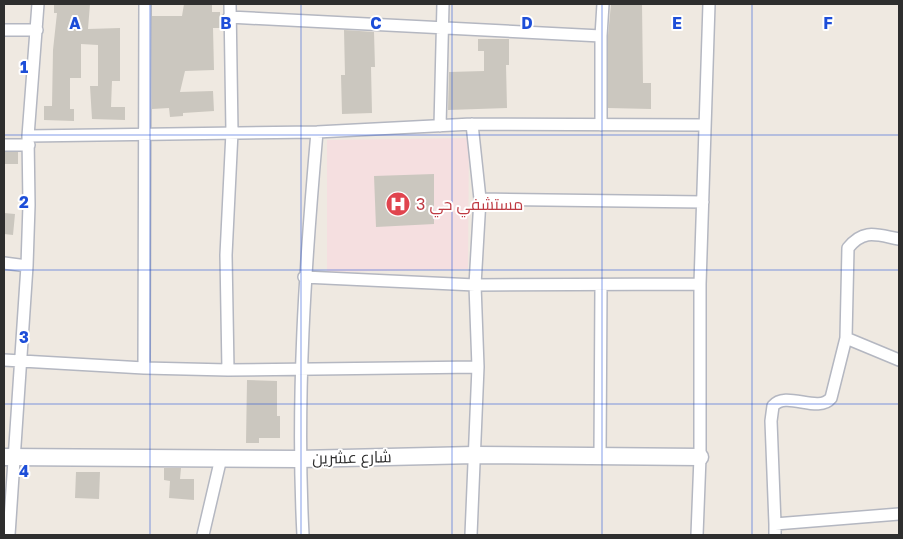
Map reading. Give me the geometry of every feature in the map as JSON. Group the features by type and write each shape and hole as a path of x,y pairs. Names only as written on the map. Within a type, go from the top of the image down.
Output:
{"street":[{"path":"9,535 9,458 20,361 27,266 28,141 38,4"},
{"path":"144,368 145,4"},
{"path":"228,370 226,255 232,132 230,4"},
{"path":"440,126 443,4"},
{"path":"601,124 603,4"},
{"path":"697,535 700,457 700,284 709,4"},
{"path":"229,17 601,36"},
{"path":"4,30 37,30"},
{"path":"4,145 28,141 145,133 317,132 472,124 704,124"},
{"path":"471,535 478,367 475,285 480,199 472,124"},
{"path":"303,535 299,458 300,368 304,277 317,132"},
{"path":"480,199 704,202"},
{"path":"899,239 869,234 857,237 848,248 846,338 831,398 823,404 780,401 773,406 771,421 775,530 899,514"},
{"path":"4,263 27,266"},
{"path":"304,277 475,285 601,286 700,284"},
{"path":"600,455 601,286"},
{"path":"846,338 899,360"},
{"path":"4,360 144,368 228,370 478,367"},
{"name":"شارع عشرين","path":"9,458 299,458 475,455 700,457"},
{"path":"204,535 221,458"}],"shaded area":[{"name":"مستشفي حي 3","path":"469,138 468,269 327,272 327,140"}],"building":[{"path":"54,4 90,4 88,29 120,28 120,81 112,81 111,107 125,107 125,120 92,119 90,86 98,86 98,45 81,44 81,78 70,78 70,109 74,109 74,121 44,120 44,106 52,106 53,50 57,13 54,13"},
{"path":"184,4 212,4 212,12 220,12 220,28 213,28 214,70 185,71 180,92 213,91 214,111 183,113 183,116 170,117 169,108 152,109 152,16 182,16"},
{"path":"611,4 642,4 643,83 651,83 651,109 608,108 608,36"},
{"path":"344,30 374,32 375,67 371,67 372,113 342,114 341,75 345,75"},
{"path":"478,39 509,39 509,65 506,65 507,108 448,110 449,72 484,71 484,51 478,51"},
{"path":"4,152 18,152 18,164 4,164"},
{"path":"434,174 434,224 376,227 374,176"},
{"path":"4,213 15,214 13,235 4,234"},
{"path":"247,380 277,381 277,416 280,416 280,438 259,438 259,443 246,443"},
{"path":"164,468 181,468 180,479 194,479 194,500 169,498 170,481 164,480"},
{"path":"76,472 100,472 99,499 75,498"}],"place":[{"name":"مستشفي حي 3","path":"398,204"}]}
